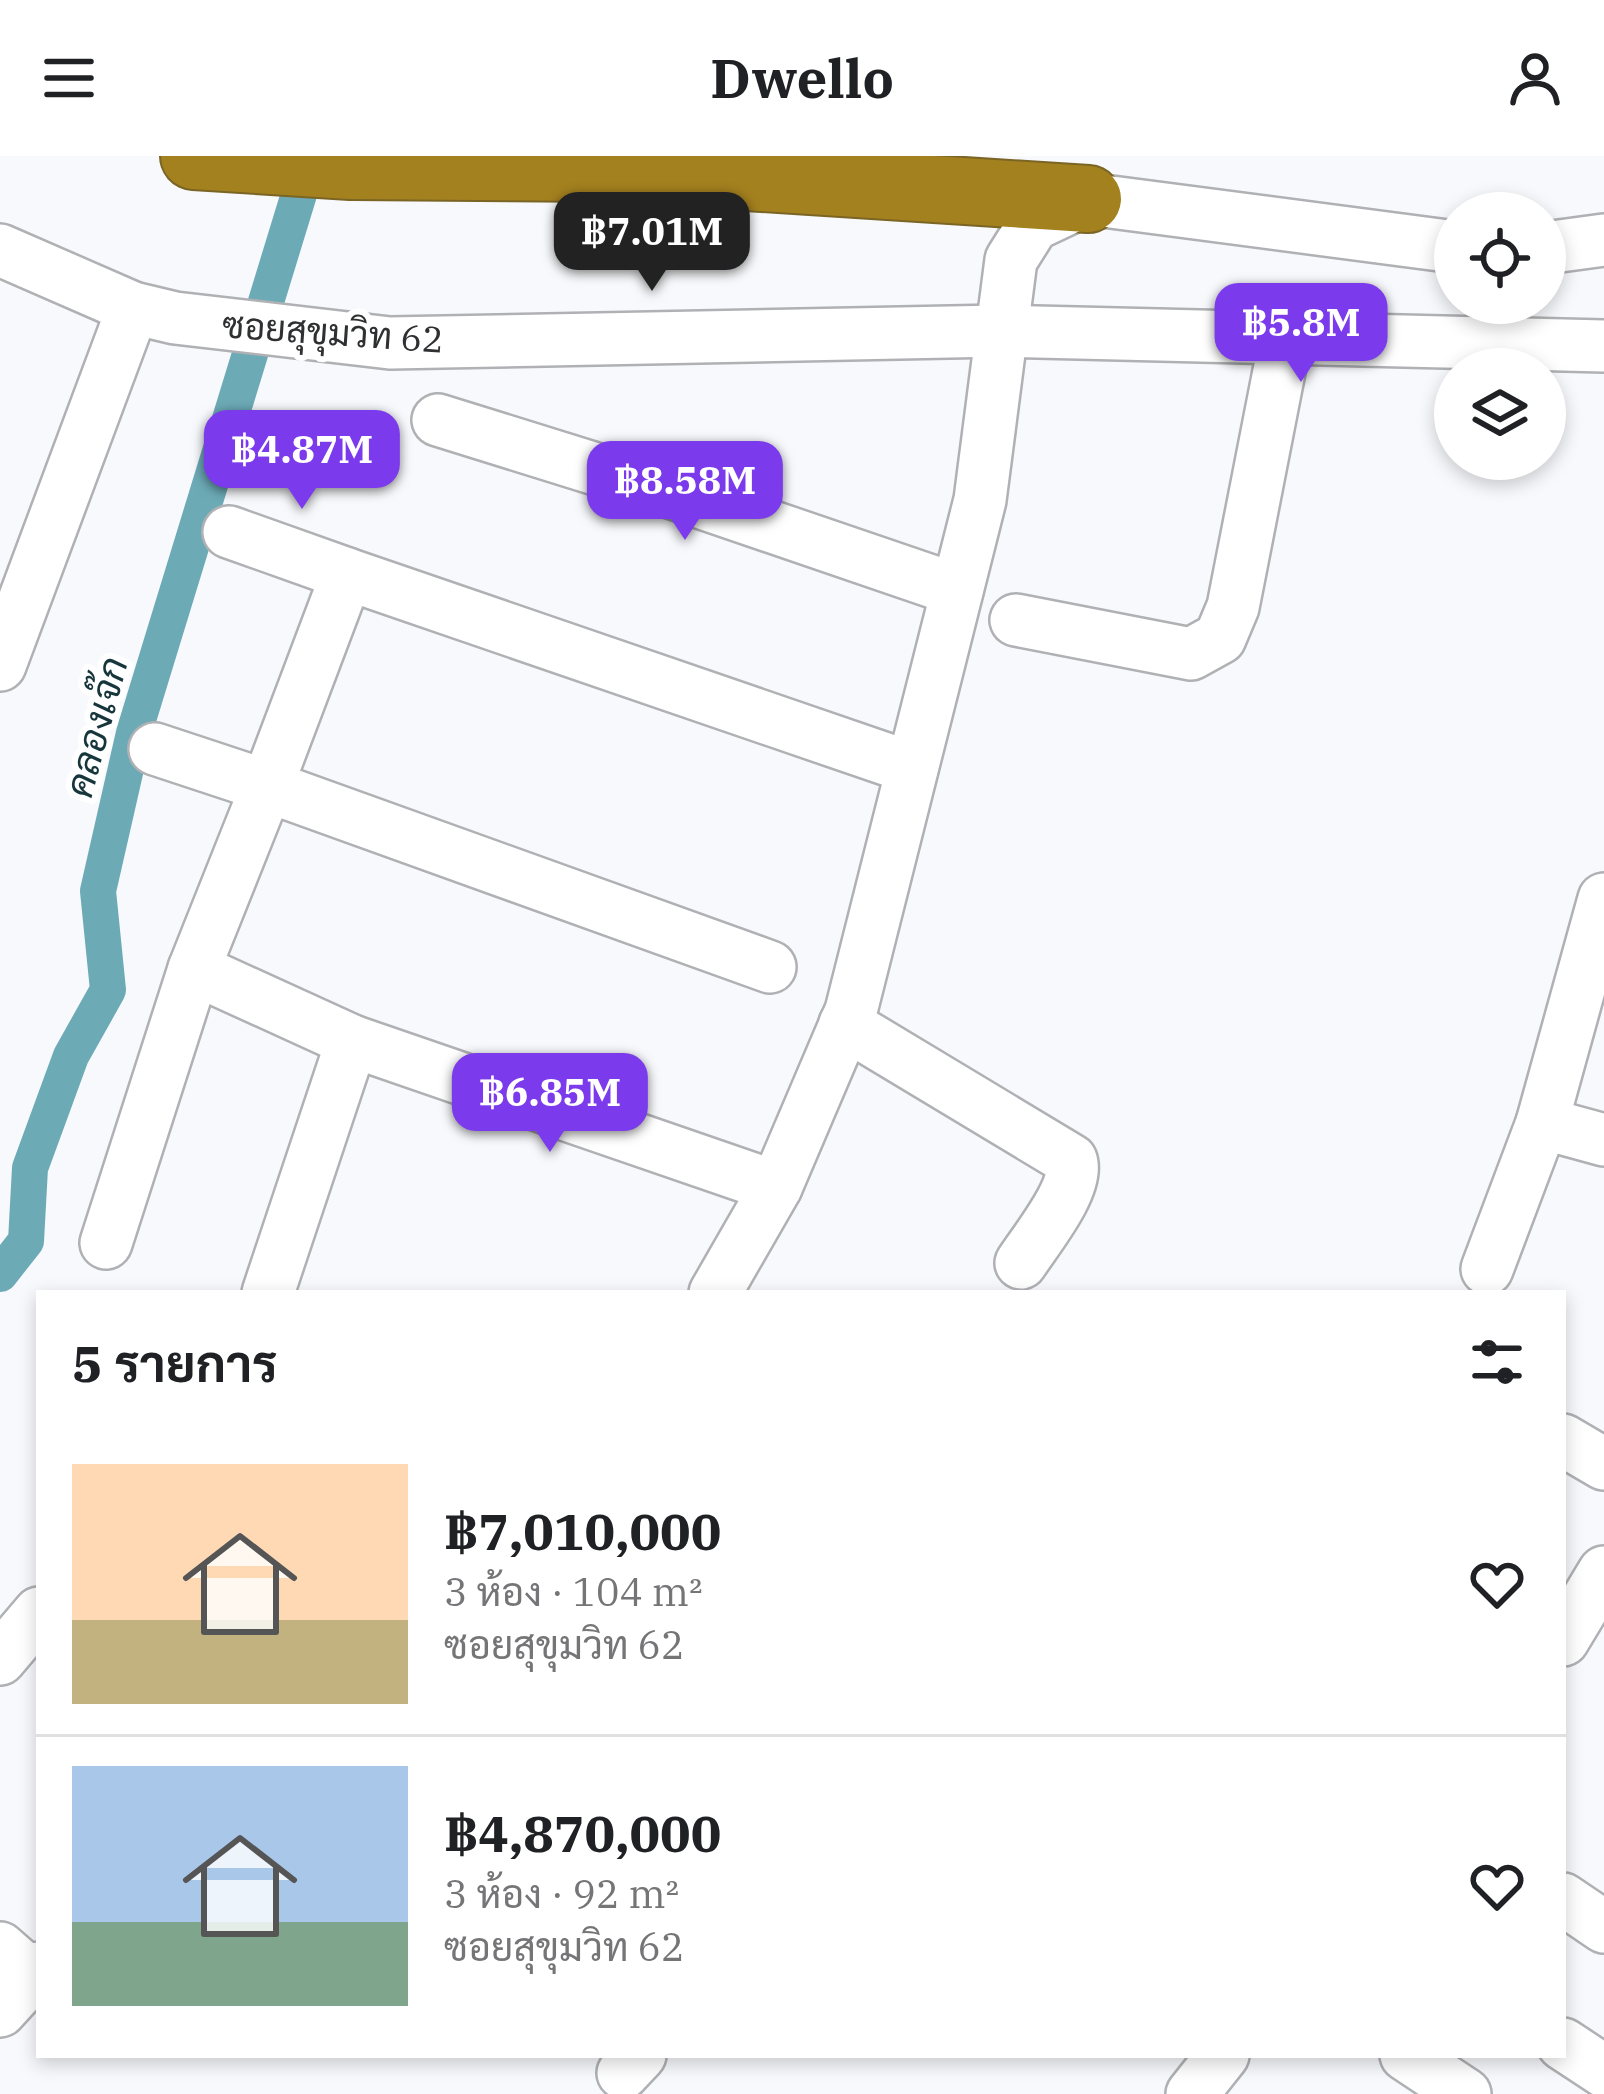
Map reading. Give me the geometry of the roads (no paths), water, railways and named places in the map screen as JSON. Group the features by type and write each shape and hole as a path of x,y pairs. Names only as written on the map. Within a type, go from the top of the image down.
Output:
{"highway":[{"path":"194,156 351,166 608,169 1088,199"}],"street":[{"path":"717,1290 776,1187 845,1024 980,500 1011,260 1033,226 1088,199 1434,245"},
{"path":"1566,245 1604,240"},
{"name":"ซอยสุขุมวิท 62","path":"0,250 133,308 213,324 390,343 1000,331 1604,346"},
{"path":"5,635 133,308"},
{"path":"1016,620 1191,654 1220,638 1233,607 1285,341"},
{"path":"438,419 957,590"},
{"path":"229,532 912,768"},
{"path":"106,1243 194,969 346,574"},
{"path":"155,749 770,967"},
{"path":"1486,1269 1542,1123 1602,919"},
{"path":"194,969 352,1041 776,1187"},
{"path":"845,1024 1071,1160 1074,1174 1067,1191 1022,1263"},
{"path":"269,1290 352,1041"},
{"path":"1542,1123 1604,1140"},
{"path":"1566,1442 1604,1464"},
{"path":"1566,1635 1604,1572"},
{"path":"1566,1901 1604,1927"},
{"path":"1566,2046 1604,2071"},
{"path":"1192,2094 1221,2058"},
{"path":"1411,2058 1465,2094"}],"waterway":[{"name":"คลองเจ๊ก","path":"0,1274 26,1241 30,1168 71,1056 108,990 98,891 134,733 299,194"}]}
